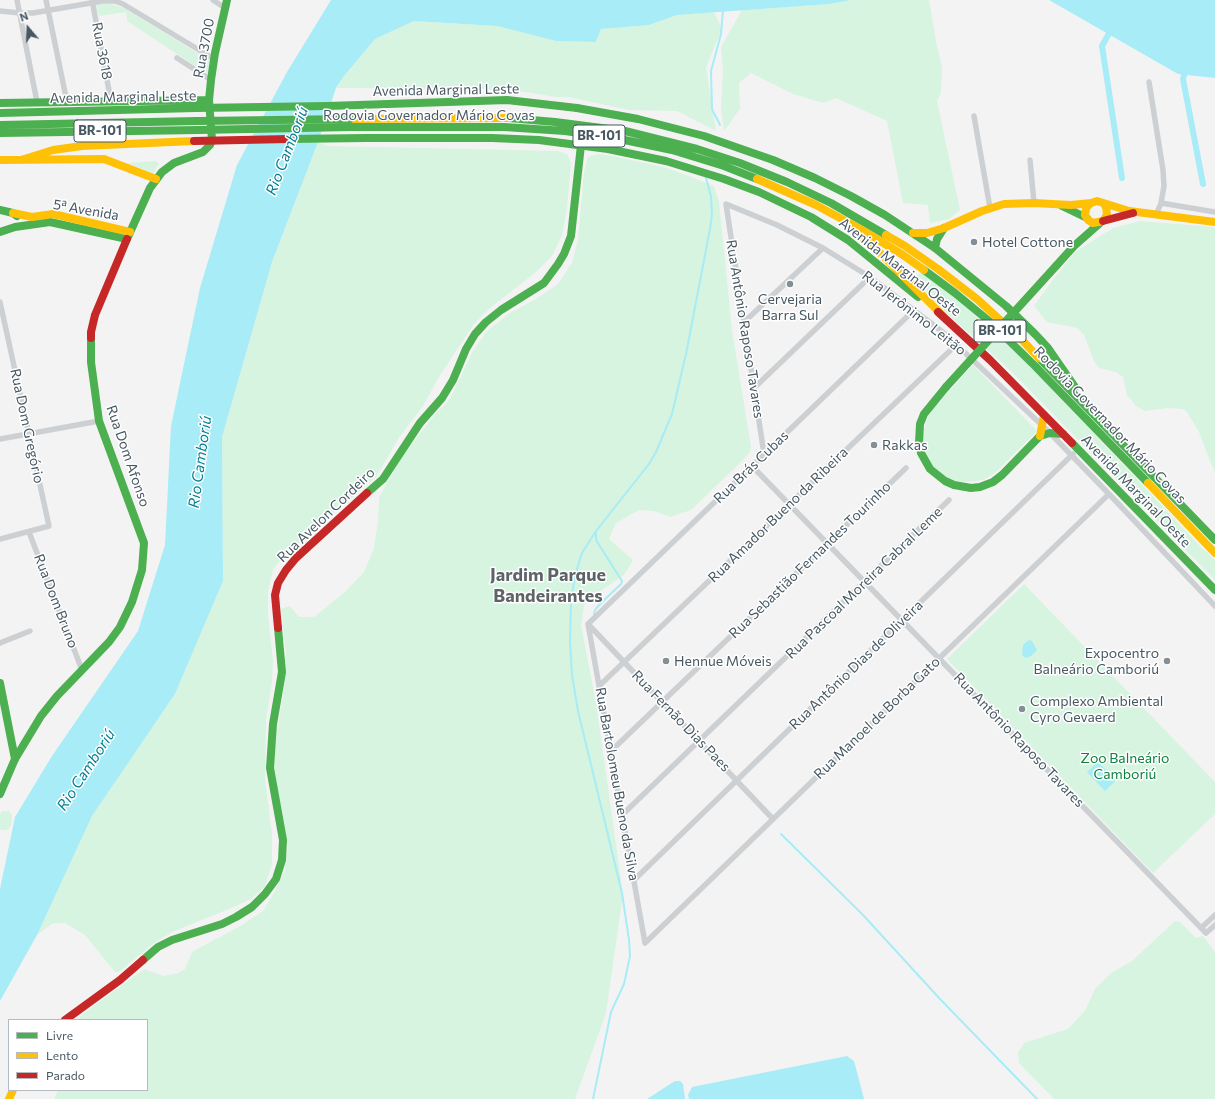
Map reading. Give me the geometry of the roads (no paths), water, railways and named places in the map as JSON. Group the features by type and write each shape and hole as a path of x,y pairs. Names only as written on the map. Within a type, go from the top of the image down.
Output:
{"main road":[{"name":"Rua 3700","path":"211,125 209,100 211,80 226,4"},
{"name":"Avenida Marginal Leste","path":"0,103 209,100"},
{"name":"Avenida Marginal Leste","path":"0,113 328,106 483,100 526,101 638,119 704,136 773,160 815,178 885,215 935,248 1006,306 1035,334 1052,354 1089,408"},
{"name":"Rodovia Governador Mário Covas","path":"0,124 199,125 350,123 503,118 578,124 625,131 704,151 756,169 807,191 852,214 889,236 938,269 977,299 1004,323 1089,408 1215,540"},
{"name":"Rodovia Governador Mário Covas","path":"350,123 504,127 615,138 672,150 724,166 782,189 835,214 882,241 914,262 955,293 989,322 1035,366 1215,553"},
{"name":"Rodovia Governador Mário Covas","path":"0,133 199,125"},
{"name":"Rua Dom Afonso","path":"0,794 15,759 30,732 49,705 113,636 126,616 132,602 142,570 144,543 98,421 91,362 92,324 100,300 147,194 156,179 167,168 174,163 207,149 212,140 211,125"},
{"name":"Avenida Marginal Oeste","path":"21,160 53,150 114,144 366,138 492,138 539,140 581,145 638,155 688,167 759,192 811,217 848,240 943,316 985,355 1044,414 1215,590"},
{"name":"Rua Avelon Cordeiro","path":"66,1019 120,980 158,946 222,924 252,907 265,894 276,879 282,860 283,840 270,768 273,724 282,672 276,606 278,583 296,558 383,479 420,423 442,398 453,380 466,349 475,334 486,322 501,310 544,283 558,264 564,254 571,236 581,145"},
{"name":"Avenida Marginal Oeste","path":"0,160 104,159 156,179"},
{"path":"913,234 927,233 944,228 990,208 1004,204 1090,203 1097,201 1138,212 1215,222"},
{"path":"1074,246 1087,219 1085,211 1090,203"},
{"path":"1056,204 1094,223 1138,212"},
{"path":"1063,434 1050,433 1040,436 1002,475 993,482 980,487 971,488 945,481 930,470 921,453 918,434 924,414 931,404 1074,246 1107,215 1104,204"},
{"name":"5ª Avenida","path":"0,210 32,217 54,214 128,235"},
{"path":"13,213 17,218 16,227"},
{"path":"835,214 870,244 943,316"},
{"name":"5ª Avenida","path":"0,232 16,227 56,223 128,235"},
{"path":"935,248 937,239 944,228"},
{"path":"1040,436 1044,414"},
{"path":"0,683 15,759"}],"street":[{"path":"17,0 37,102"},
{"path":"46,0 67,102"},
{"path":"0,10 20,13 48,10 92,1 109,0 123,4 214,60"},
{"path":"213,0 226,4"},
{"name":"Rua 3618","path":"92,1 111,101"},
{"path":"177,58 211,80"},
{"path":"1149,82 1163,170 1164,186 1161,204 1156,215"},
{"path":"974,116 990,208"},
{"path":"1030,160 1034,203"},
{"name":"Rua Jerônimo Leitão","path":"726,204 777,225 823,248 870,277 957,344 1050,433 1215,606"},
{"name":"Rua Antônio Raposo Tavares","path":"726,204 764,454"},
{"path":"1161,204 1215,212"},
{"path":"743,323 823,248"},
{"path":"754,388 870,277"},
{"name":"Rua Dom Gregório","path":"0,302 49,526 29,532"},
{"name":"Rua Brás Cubas","path":"588,624 914,310"},
{"name":"Rua Amador Bueno da Ribeira","path":"599,686 957,344"},
{"path":"0,439 98,421"},
{"name":"Rua Antônio Dias de Oliveira","path":"634,880 1064,462 1073,457 1078,449"},
{"path":"1073,457 1086,458"},
{"name":"Rua Antônio Raposo Tavares","path":"752,466 1206,933 1215,924"},
{"name":"Rua Sebastião Fernandes Tourinho","path":"611,751 906,468"},
{"path":"1101,473 1108,488 1109,494"},
{"name":"Rua Manoel de Borba Gato","path":"645,944 938,658 1109,494"},
{"name":"Rua Pascoal Moreira Cabral Leme","path":"622,815 949,500"},
{"path":"0,539 29,532"},
{"name":"Rua Dom Bruno","path":"29,532 82,670"},
{"name":"Rua Fernão Dias Paes","path":"588,624 773,819"},
{"name":"Rua Bartolomeu Bueno da Silva","path":"588,624 645,944"},
{"path":"0,643 30,631"},
{"path":"1202,928 1215,915"}],"water":[{"name":"Rio Camboriú","path":"331,0 851,0 829,4 677,15 649,25 601,29 596,42 556,41 497,26 414,21 375,39 344,76 336,88 318,142 272,262 222,437 223,581 175,694 92,816 37,935 0,1001 0,889 15,817 52,756 138,631 165,545 171,426 200,288 237,165 287,72"},
{"path":"1049,0 1215,0 1215,78 1178,74"},
{"path":"1029,640 1032,641 1037,650 1031,656 1026,658 1022,655 1023,645"},
{"path":"1098,762 1116,780 1105,791 1087,772"},
{"path":"847,1056 854,1061 864,1099 689,1099 688,1095 692,1087"},
{"path":"675,1081 680,1081 683,1084 685,1099 647,1099"}],"waterway":[{"path":"720,125 712,109 711,71 721,34 723,10"},
{"path":"1112,28 1102,46 1122,178"},
{"path":"1186,68 1183,79 1203,184"},
{"path":"593,1099 611,1012 624,984 630,956 622,893 578,711 572,675 570,642 571,600 576,572 582,553 596,531 649,464 656,452 672,414 686,354 710,229 712,214 711,196 706,178"},
{"path":"594,615 595,610 621,584 622,581 596,540 596,532"},
{"path":"781,834 863,915 940,999 1037,1099"}],"place":[{"name":"Hotel Cottone","path":"974,242"},
{"name":"Cervejaria Barra Sul","path":"790,284"},
{"name":"Rakkas","path":"874,445"},
{"name":"Hennue Móveis","path":"666,661"},
{"name":"Expocentro Balneário Camboriú","path":"1167,661"},
{"name":"Complexo Ambiental Cyro Gevaerd","path":"1022,709"}],"district":[{"name":"Jardim Parque Bandeirantes","path":"548,585"}],"park label":[{"name":"Zoo Balneário Camboriú","path":"1125,766"}]}
